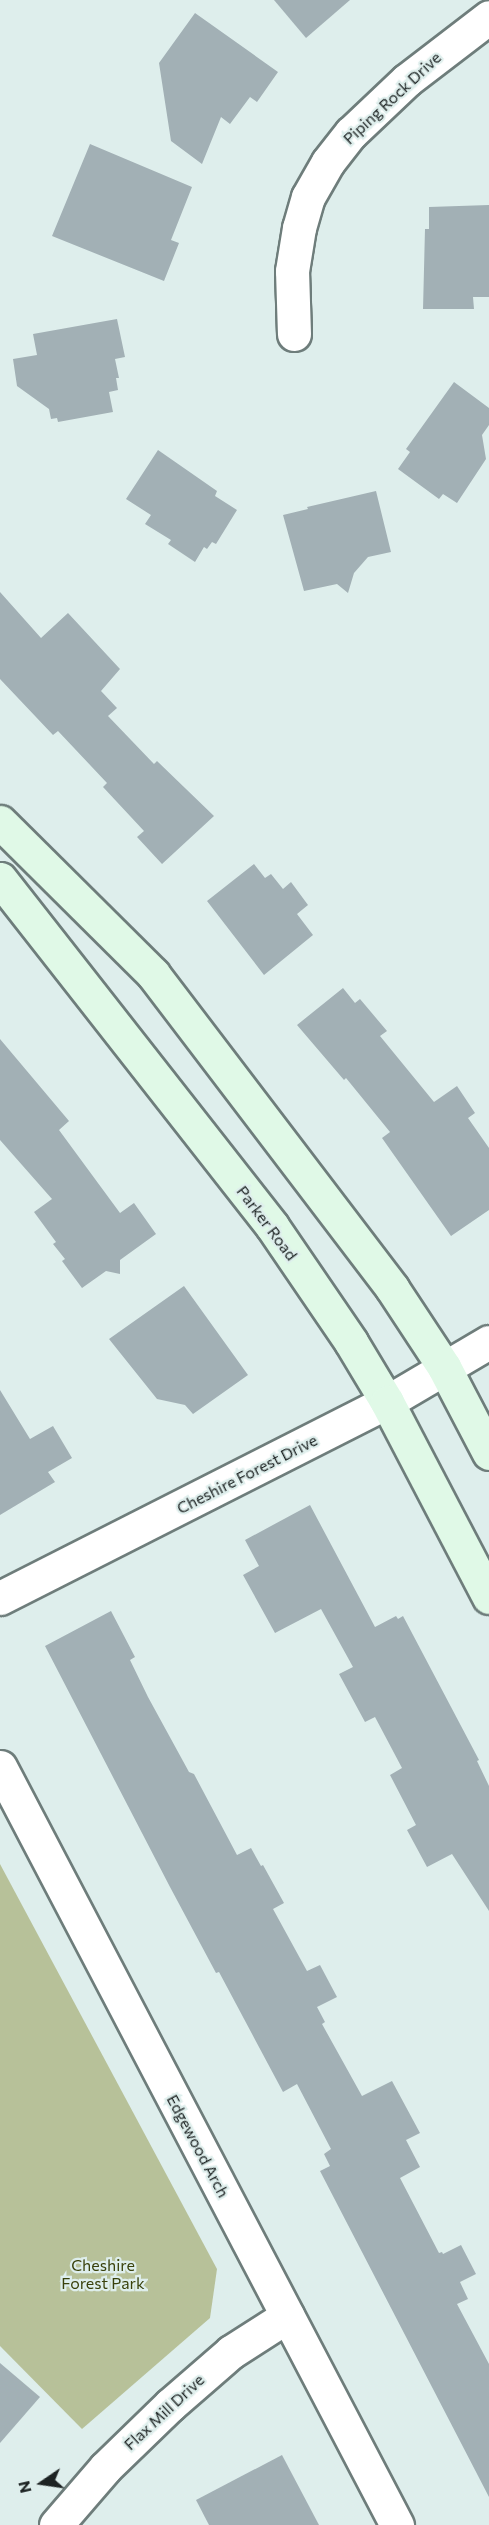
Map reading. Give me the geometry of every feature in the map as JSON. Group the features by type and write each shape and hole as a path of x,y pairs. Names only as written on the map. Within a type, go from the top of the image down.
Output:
{"street":[{"name":"Piping Rock Drive","path":"294,334 292,271 299,228 308,197 328,162 351,133 408,80 489,17"},
{"path":"0,822 153,974 392,1288 444,1366 489,1453"},
{"name":"Parker Road","path":"0,879 272,1226 351,1342 387,1402 489,1597"},
{"name":"Cheshire Forest Drive","path":"0,1598 387,1402 444,1366 489,1342"},
{"name":"Edgewood Arch","path":"0,1767 397,2525"},
{"name":"Flax Mill Drive","path":"56,2525 105,2468 170,2404 231,2352 287,2316"}],"green space":[{"name":"Cheshire Forest Park","path":"0,1864 217,2269 210,2318 82,2429 0,2346"}],"building":[{"path":"274,0 350,0 306,38"},
{"path":"195,13 278,72 257,102 250,97 230,124 221,117 202,164 171,141 159,63"},
{"path":"90,144 192,187 171,240 179,243 164,281 52,236"},
{"path":"489,205 489,297 473,297 474,309 423,309 425,229 429,229 429,207"},
{"path":"117,319 125,357 115,359 119,378 116,378 118,390 109,392 113,412 58,422 57,418 51,419 49,409 17,386 13,359 37,355 33,334"},
{"path":"454,382 489,408 489,425 482,435 486,459 457,503 443,494 439,499 398,469 410,452 406,449"},
{"path":"158,450 217,491 215,496 237,510 216,544 212,542 207,549 204,547 195,562 168,544 171,540 145,524 151,515 126,499"},
{"path":"376,491 391,552 368,557 354,573 348,593 337,584 304,591 283,515"},
{"path":"0,592 41,638 68,613 120,669 101,691 117,708 108,716 154,764 157,761 214,816 162,864 137,837 144,831 103,787 107,783 58,731 53,735 0,679"},
{"path":"254,864 265,878 271,874 283,889 291,882 308,905 297,914 313,935 264,975 207,901"},
{"path":"343,988 355,1003 360,999 387,1031 380,1036 434,1102 457,1086 475,1113 468,1118 489,1148 489,1210 451,1236 382,1138 390,1132 346,1078 344,1080 297,1025"},
{"path":"0,1039 69,1121 59,1130 120,1213 134,1203 156,1234 120,1260 120,1274 106,1271 82,1288 62,1261 65,1259 53,1244 56,1242 34,1212 52,1199 0,1140"},
{"path":"184,1286 248,1375 193,1414 185,1405 157,1399 109,1339"},
{"path":"0,1390 30,1439 53,1426 72,1458 48,1472 55,1482 0,1515"},
{"path":"310,1505 375,1627 396,1616 398,1619 403,1616 479,1760 477,1761 489,1786 489,1911 452,1854 427,1867 407,1830 416,1825 390,1775 402,1768 375,1717 365,1722 339,1674 353,1667 321,1609 275,1633 243,1575 259,1566 245,1540"},
{"path":"111,1611 135,1657 130,1660 148,1697 189,1772 194,1774 237,1855 251,1848 261,1866 263,1865 284,1903 273,1909 307,1971 320,1965 337,1997 317,2007 325,2022 322,2024 362,2096 392,2081 420,2133 406,2140 420,2167 400,2178 439,2253 443,2254 461,2245 476,2274 460,2282 468,2299 457,2304 489,2364 489,2497 320,2171 330,2166 324,2154 331,2149 297,2084 283,2092 219,1972 216,1973 170,1887 45,1646"},
{"path":"0,2363 40,2397 0,2443"},
{"path":"282,2455 319,2525 209,2525 196,2500"}]}
